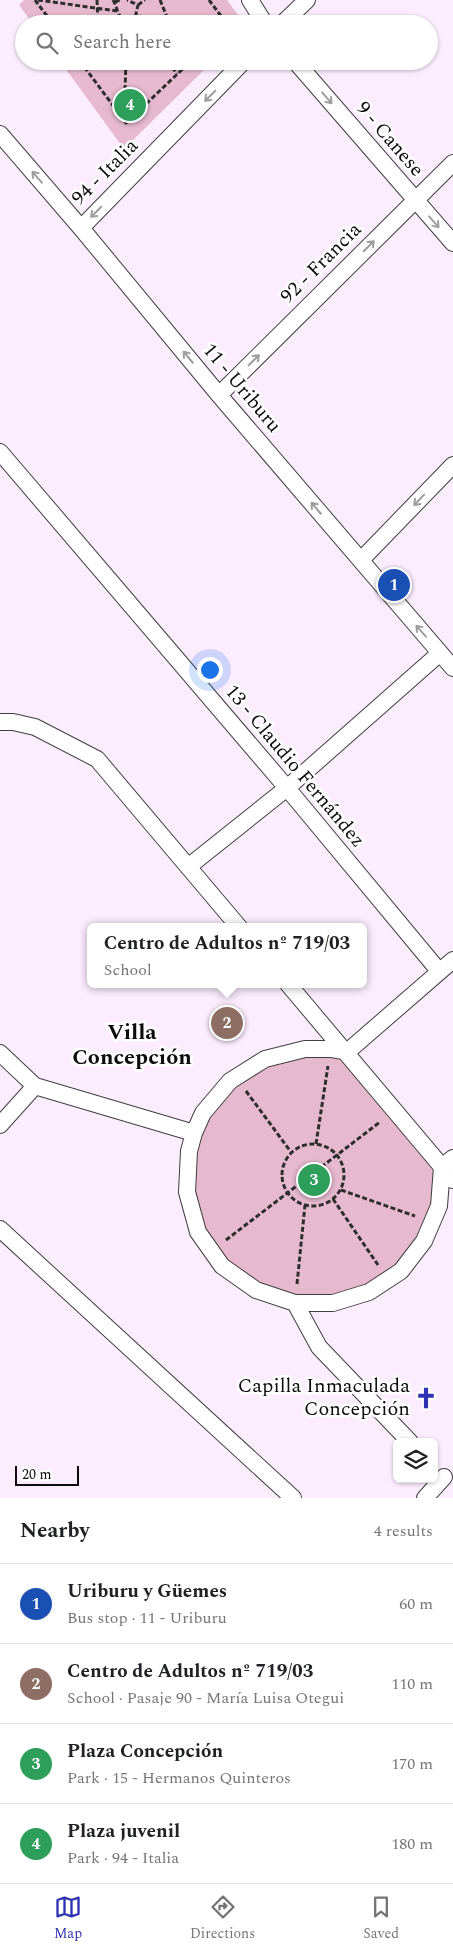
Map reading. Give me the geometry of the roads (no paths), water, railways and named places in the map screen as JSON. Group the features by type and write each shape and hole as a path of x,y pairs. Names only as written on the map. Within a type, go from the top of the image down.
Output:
{"street":[{"path":"250,0 259,15"},
{"path":"291,15 307,0"},
{"name":"94 - Italia","path":"81,228 235,70"},
{"name":"9 - Canese","path":"303,70 453,243"},
{"name":"11 - Uriburu","path":"0,134 453,668"},
{"name":"92 - Francia","path":"219,394 453,163"},
{"name":"13 - Claudio Fernández","path":"0,452 287,788 439,971"},
{"path":"361,560 453,465"},
{"path":"188,868 287,788 440,653"},
{"path":"0,722 13,722 35,727 97,759 236,923"},
{"path":"448,1163 439,1206 424,1242 400,1271 369,1292 333,1303 295,1303 256,1290 222,1266 198,1232 187,1192 189,1151 194,1133 203,1113 230,1081 265,1059 305,1049 339,1051 453,960"},
{"path":"291,988 339,1051 395,1111 448,1163 453,1180"},
{"path":"0,1053 35,1086 194,1133"},
{"path":"0,1126 35,1086"},
{"path":"0,1229 293,1498"},
{"path":"295,1303 319,1347 406,1438"},
{"path":"425,1498 444,1476"}],"place":[{"name":"Plaza juvenil","path":"130,105"},
{"name":"Uriburu y Güemes","path":"394,585"},
{"name":"Centro de Adultos nº 719/03","path":"227,1023"},
{"name":"Plaza Concepción","path":"314,1180"},
{"name":"Capilla Inmaculada Concepción","path":"426,1398"}],"district":[{"name":"Villa Concepción","path":"132,1044"}]}
